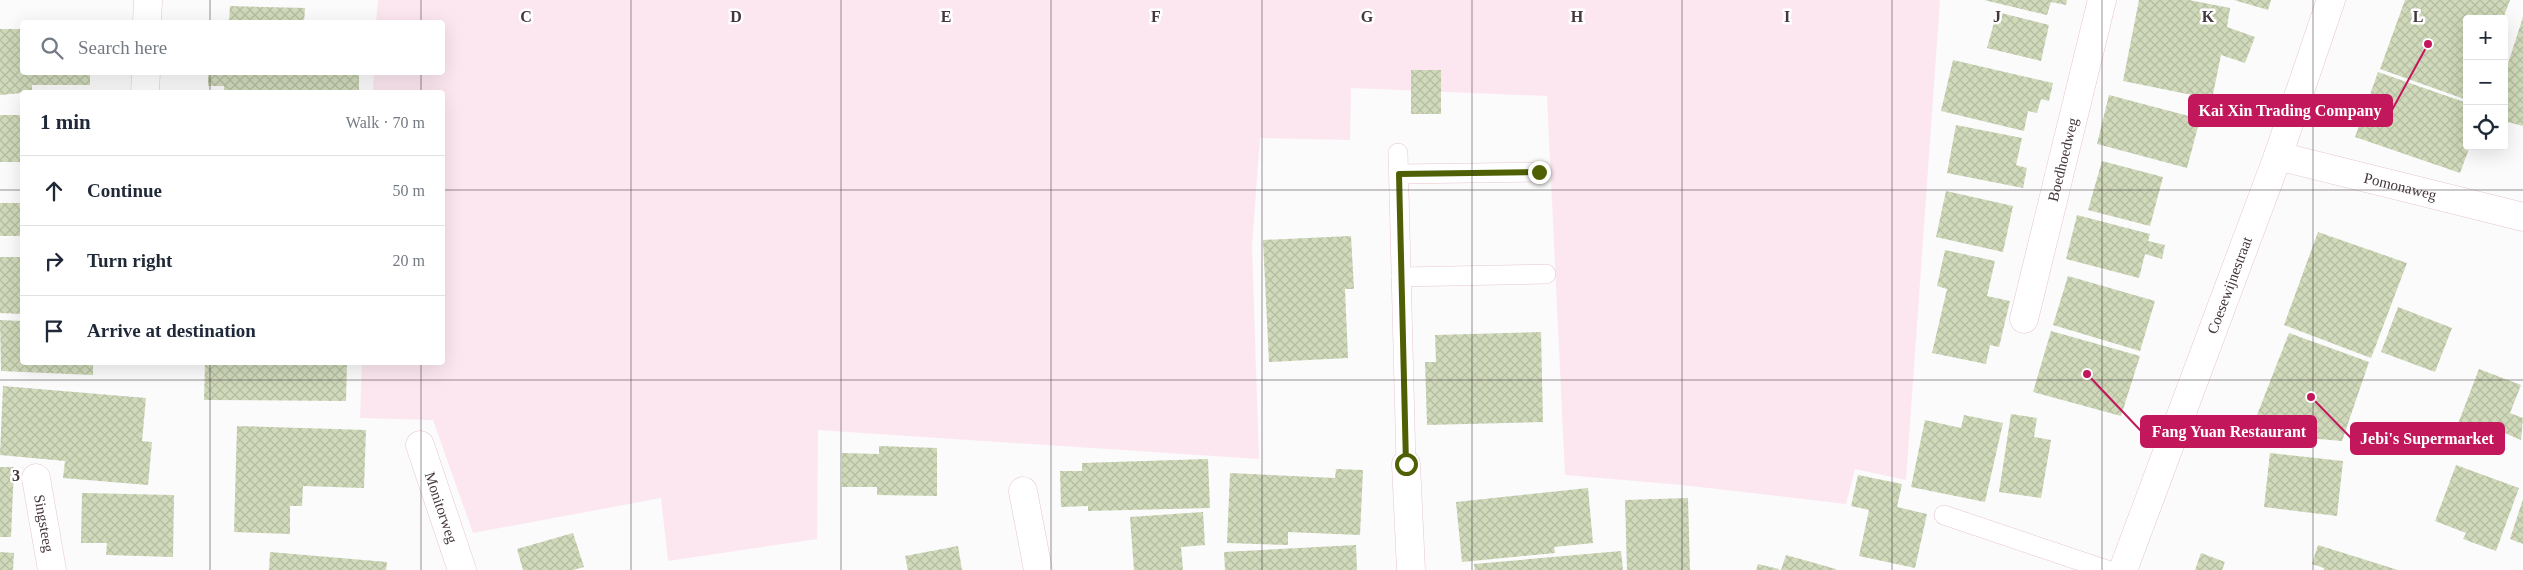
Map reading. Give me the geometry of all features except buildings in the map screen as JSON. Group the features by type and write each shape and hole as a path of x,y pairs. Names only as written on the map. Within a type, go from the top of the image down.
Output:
{"street":[{"path":"147,20 148,0"},
{"name":"Boedhoedweg","path":"2024,319 2102,0"},
{"name":"Coesewijnestraat","path":"2123,570 2278,156 2330,0"},
{"path":"146,75 146,90"},
{"name":"Pomonaweg","path":"2278,156 2523,217"},
{"name":"Monitorweg","path":"420,445 462,570"},
{"path":"1406,464 1411,570"},
{"name":"Singsteeg","path":"36,478 52,570"},
{"path":"1023,491 1038,570"}],"lane":[{"path":"1398,153 1406,464"},
{"path":"1399,174 1539,172"},
{"path":"1401,277 1546,274"},
{"path":"1944,515 2107,570"}],"shaded area":[{"path":"378,0 1940,0 1906,480 1855,469 1846,504 1682,485 1565,475 1547,96 1351,88 1350,140 1260,138 1252,247 1259,459 818,430 817,539 668,561 661,498 473,533 433,420 360,418 362,365 445,365 445,90 373,90 374,75 445,75 445,20 376,20"}],"place":[{"name":"Kai Xin Trading Company","path":"2428,44"},
{"name":"Fang Yuan Restaurant","path":"2087,374"},
{"name":"Jebi's Supermarket","path":"2311,397"}],"route":[{"path":"1406,464 1399,174 1539,172"}]}
